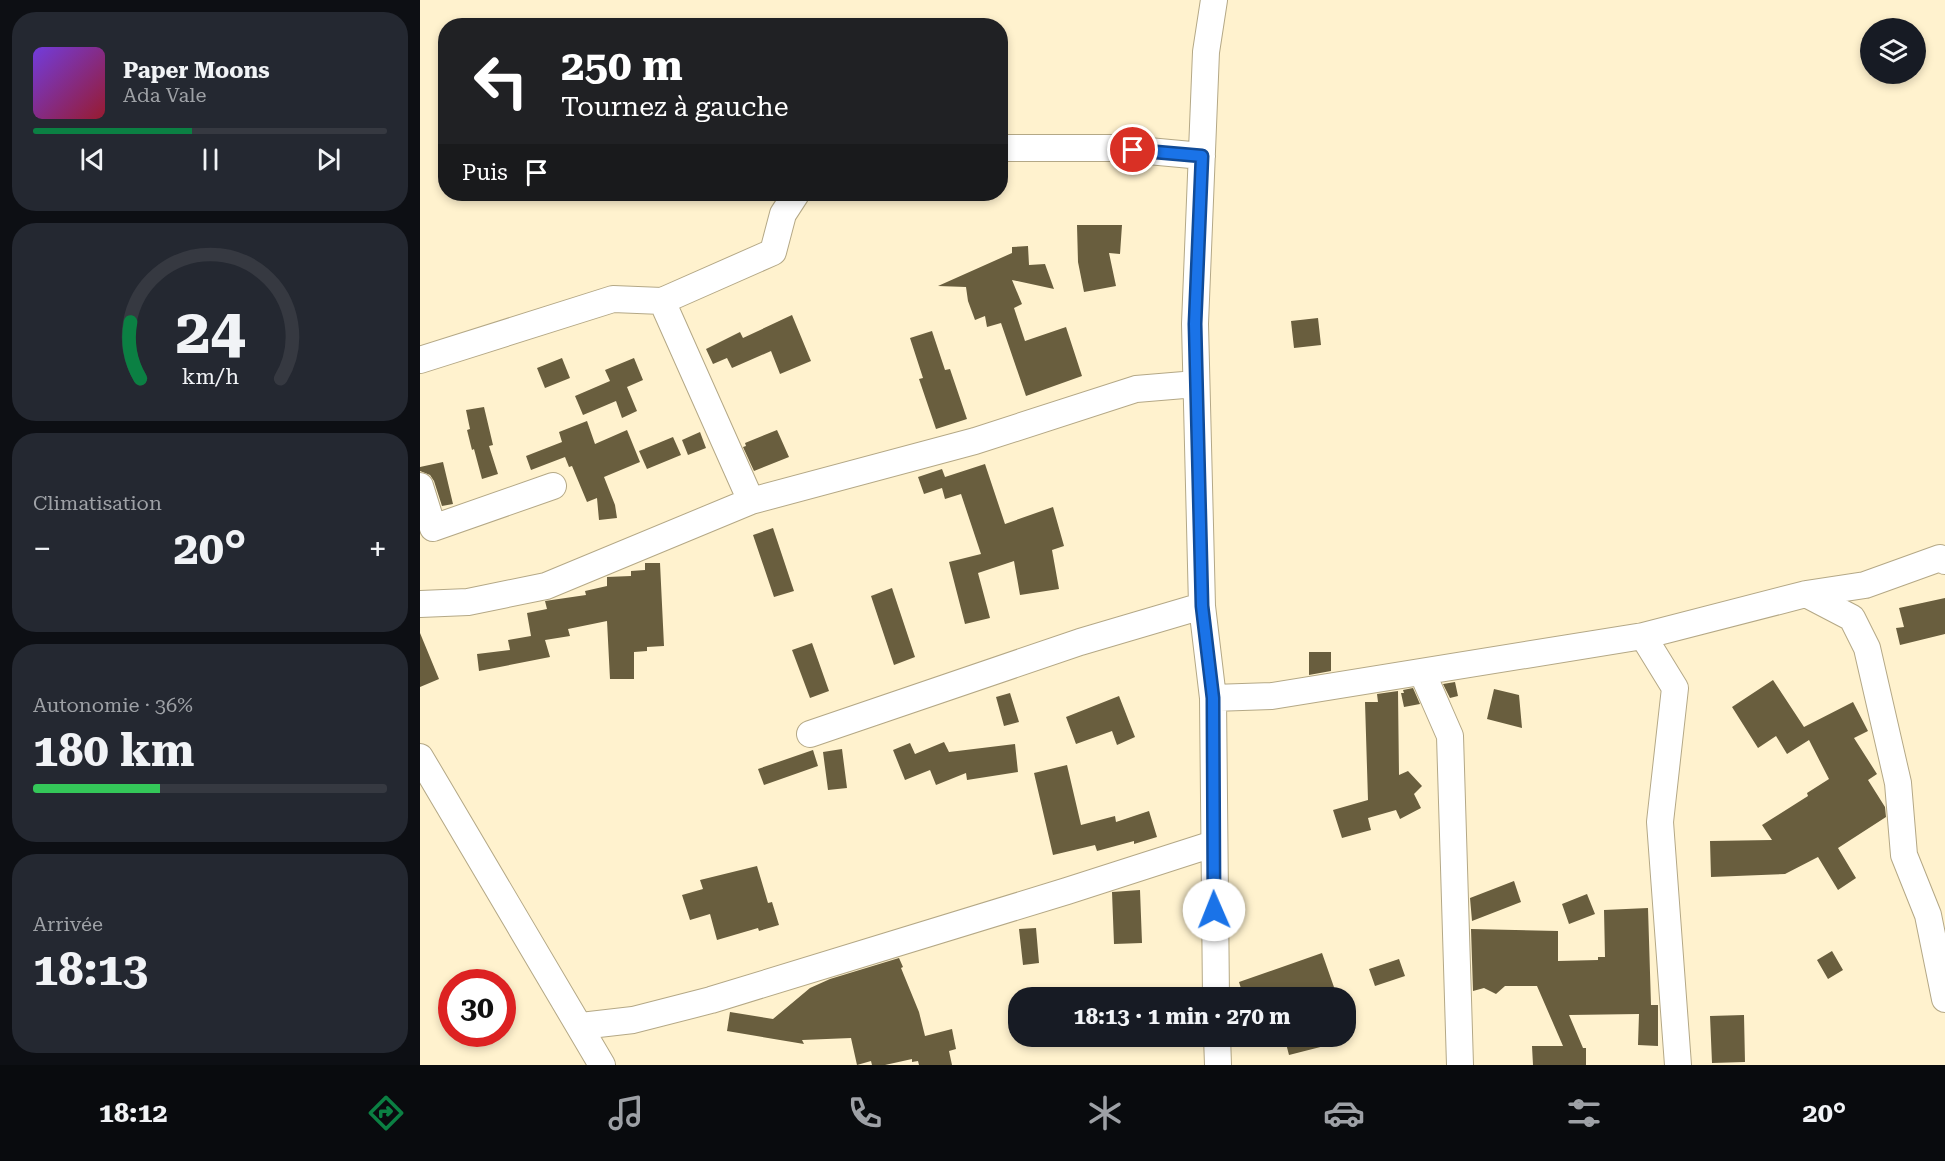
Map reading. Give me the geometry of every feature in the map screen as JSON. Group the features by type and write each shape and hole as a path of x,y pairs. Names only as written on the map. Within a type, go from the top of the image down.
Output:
{"street":[{"path":"1214,0 1206,52 1195,324 1202,606 1213,698 1216,987"},
{"path":"1008,148 1116,148 1202,156"},
{"path":"420,360 613,299 662,301 773,252 783,214 791,201"},
{"path":"662,301 751,501"},
{"path":"420,604 468,602 546,586 751,501 975,441 1136,389 1196,384"},
{"path":"420,486 433,528 553,486"},
{"path":"1213,698 1272,696 1643,636 1806,594 1865,585 1940,558 1945,561"},
{"path":"1806,594 1852,618 1867,648 1898,783 1904,855 1928,915 1945,999"},
{"path":"810,734 1080,642 1202,606"},
{"path":"1643,636 1675,688 1660,822 1678,1065"},
{"path":"1422,672 1450,736 1461,1065"},
{"path":"420,757 602,1065"},
{"path":"581,1026 633,1020 711,1000 1213,844"},
{"path":"1217,1047 1218,1065"}],"building":[{"path":"1077,225 1122,225 1120,254 1109,253 1116,286 1084,292 1078,262"},
{"path":"1028,246 1029,265 1045,264 1054,289 1012,280 1022,304 1014,308 1025,341 1066,327 1082,376 1026,396 1001,323 987,327 985,316 975,320 966,287 938,286 1012,253 1012,247"},
{"path":"792,315 811,361 780,374 771,351 732,368 727,358 713,364 706,349 740,332 743,338"},
{"path":"1318,318 1321,345 1294,348 1291,321"},
{"path":"932,331 945,370 950,369 967,419 936,429 919,379 923,378 910,338"},
{"path":"562,358 570,378 545,388 537,368"},
{"path":"634,358 643,380 627,387 637,411 622,418 616,401 583,415 575,396 610,381 605,370"},
{"path":"484,407 493,445 489,446 498,474 482,479 467,430 470,429 466,410"},
{"path":"587,421 595,444 627,430 640,462 604,477 615,505 617,518 599,520 597,498 587,502 572,466 569,467 565,457 531,470 526,456 562,442 559,432"},
{"path":"777,430 789,457 754,471 743,447 746,446 745,443"},
{"path":"700,432 706,448 688,455 682,440"},
{"path":"673,437 681,455 647,469 639,451"},
{"path":"443,462 453,504 442,506 434,481 430,475 420,471 420,467"},
{"path":"985,464 1005,524 1053,507 1064,546 1052,550 1059,589 1020,595 1014,561 978,573 990,618 965,624 949,562 981,554 961,494 945,499 942,488 924,494 918,477 942,469 945,477"},
{"path":"773,528 794,591 774,597 753,535"},
{"path":"645,563 660,563 664,646 647,647 647,651 634,652 634,679 610,679 607,621 568,629 570,636 545,640 550,657 479,671 477,654 510,650 508,640 531,636 527,613 547,609 545,601 586,595 585,591 607,586 607,577 631,576 631,571 645,570"},
{"path":"892,588 915,657 894,665 871,596"},
{"path":"1945,598 1945,634 1900,645 1896,628 1904,627 1899,608"},
{"path":"420,633 439,679 420,687"},
{"path":"812,643 829,691 810,698 792,650"},
{"path":"1309,652 1331,652 1331,671 1309,675"},
{"path":"1773,680 1804,727 1853,702 1868,731 1854,738 1877,774 1868,780 1885,807 1886,817 1838,848 1856,878 1838,890 1818,857 1785,874 1711,877 1710,841 1772,840 1762,825 1808,796 1807,793 1829,779 1809,740 1787,754 1776,736 1758,748 1732,707"},
{"path":"1455,682 1458,696 1450,698 1443,684"},
{"path":"1413,688 1420,704 1404,707 1401,693 1404,693 1403,690"},
{"path":"1494,689 1519,695 1522,728 1487,719"},
{"path":"1398,691 1399,775 1408,771 1422,786 1414,794 1421,808 1400,819 1396,810 1368,818 1371,830 1342,838 1333,810 1368,800 1365,702 1378,702 1377,694"},
{"path":"1010,693 1019,722 1004,726 996,697"},
{"path":"1119,696 1135,737 1117,745 1112,731 1076,744 1066,717"},
{"path":"944,742 949,752 1015,744 1018,772 967,780 966,773 936,785 930,770 905,780 893,750 910,743 915,754"},
{"path":"842,749 847,788 828,790 823,752"},
{"path":"813,750 818,766 764,785 758,769"},
{"path":"1067,765 1081,825 1115,816 1116,822 1149,811 1157,837 1097,851 1095,845 1053,855 1034,773"},
{"path":"757,866 768,903 772,902 779,925 759,931 758,928 717,940 710,914 690,920 682,895 703,889 700,880"},
{"path":"1514,881 1521,902 1472,921 1470,898"},
{"path":"1140,890 1142,943 1114,944 1112,892"},
{"path":"1587,894 1595,914 1569,924 1562,904"},
{"path":"1648,908 1651,1005 1658,1005 1658,1046 1638,1045 1639,1014 1569,1015 1583,1048 1586,1048 1586,1065 1533,1065 1532,1046 1563,1046 1537,986 1505,986 1496,994 1484,988 1473,991 1471,929 1558,931 1558,961 1598,960 1598,957 1605,957 1604,910"},
{"path":"1036,928 1039,963 1023,965 1019,929"},
{"path":"1832,951 1843,970 1828,979 1817,960"},
{"path":"1322,953 1334,987 1241,987 1239,982"},
{"path":"899,958 919,1012 925,1036 952,1029 956,1049 949,1051 952,1065 919,1065 918,1061 912,1062 912,1059 885,1065 872,1065 871,1061 857,1065 851,1038 802,1040 804,1044 727,1031 730,1012 773,1019 810,988 830,979"},
{"path":"1399,959 1405,976 1375,986 1369,969"},
{"path":"1744,1015 1745,1062 1712,1063 1710,1016"},
{"path":"1287,1047 1320,1047 1289,1055"}],"route":[{"path":"1133,150 1202,156 1195,324 1202,606 1213,698 1214,910"}]}
